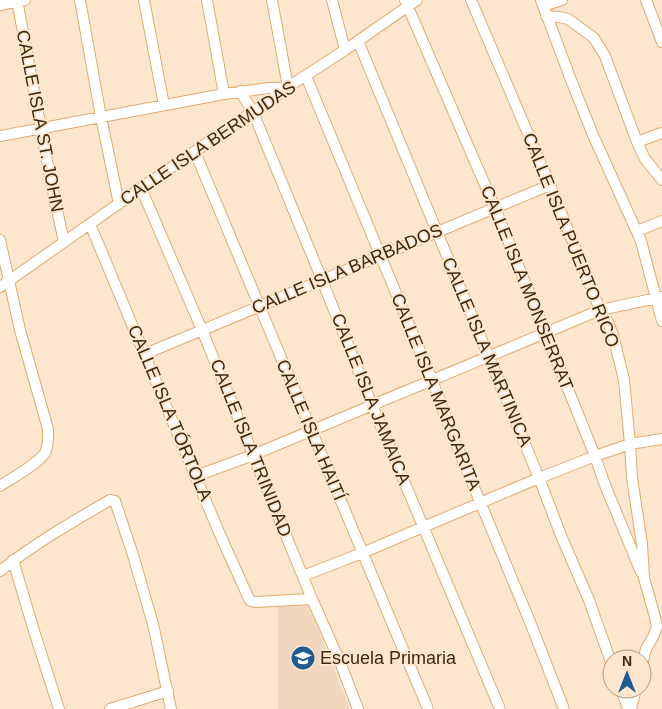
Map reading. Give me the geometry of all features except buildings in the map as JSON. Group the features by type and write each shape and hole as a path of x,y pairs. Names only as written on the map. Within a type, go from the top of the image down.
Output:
{"street":[{"path":"0,5 20,0"},
{"name":"CALLE ISLA ST. JOHN","path":"20,0 50,182 64,242"},
{"path":"80,0 119,204"},
{"path":"144,0 164,105"},
{"path":"207,0 224,94"},
{"path":"0,136 240,91 288,87 272,0"},
{"path":"332,0 345,50"},
{"name":"CALLE ISLA BERMUDAS","path":"4,284 288,87 358,41 406,3 417,0"},
{"name":"CALLE ISLA PUERTO RICO","path":"471,0 550,185 600,310 608,322 613,335 624,380 632,478 642,544 644,578 657,627 646,649"},
{"path":"544,7 562,0"},
{"path":"646,0 661,37"},
{"name":"CALLE ISLA MONSERRAT","path":"406,3 495,208 595,456 608,493 644,578"},
{"path":"544,7 559,17 568,19 594,38 605,56 644,159 662,180"},
{"path":"544,7 570,80 641,241 660,298 662,321"},
{"name":"CALLE ISLA MARTINICA","path":"358,41 539,478 606,649"},
{"name":"CALLE ISLA MARGARITA","path":"306,76 432,380 454,439 564,709"},
{"name":"CALLE ISLA JAMAICA","path":"240,91 253,112 372,405 500,709"},
{"path":"637,142 662,133"},
{"name":"CALLE ISLA HAITÍ","path":"195,152 428,709"},
{"name":"CALLE ISLA BARBADOS","path":"145,354 550,185"},
{"name":"CALLE ISLA TRINIDAD","path":"141,188 202,330 358,709"},
{"path":"636,231 662,221"},
{"name":"CALLE ISLA TÓRTOLA","path":"90,224 218,530 251,601 312,599"},
{"path":"0,240 4,284 20,330 48,429 49,442 45,453 37,461 0,486"},
{"path":"196,476 253,455 600,310 660,298"},
{"path":"303,576 424,528 481,502 595,456 630,444 662,439"},
{"path":"0,571 13,560 62,528 110,500 115,501 153,624 171,709"},
{"path":"13,560 59,709"},
{"path":"110,709 168,690"}],"shaded area":[{"name":"Escuela Primaria","path":"308,605 350,709 278,709 278,606"}],"place":[{"name":"Escuela Primaria","path":"303,658"}]}
